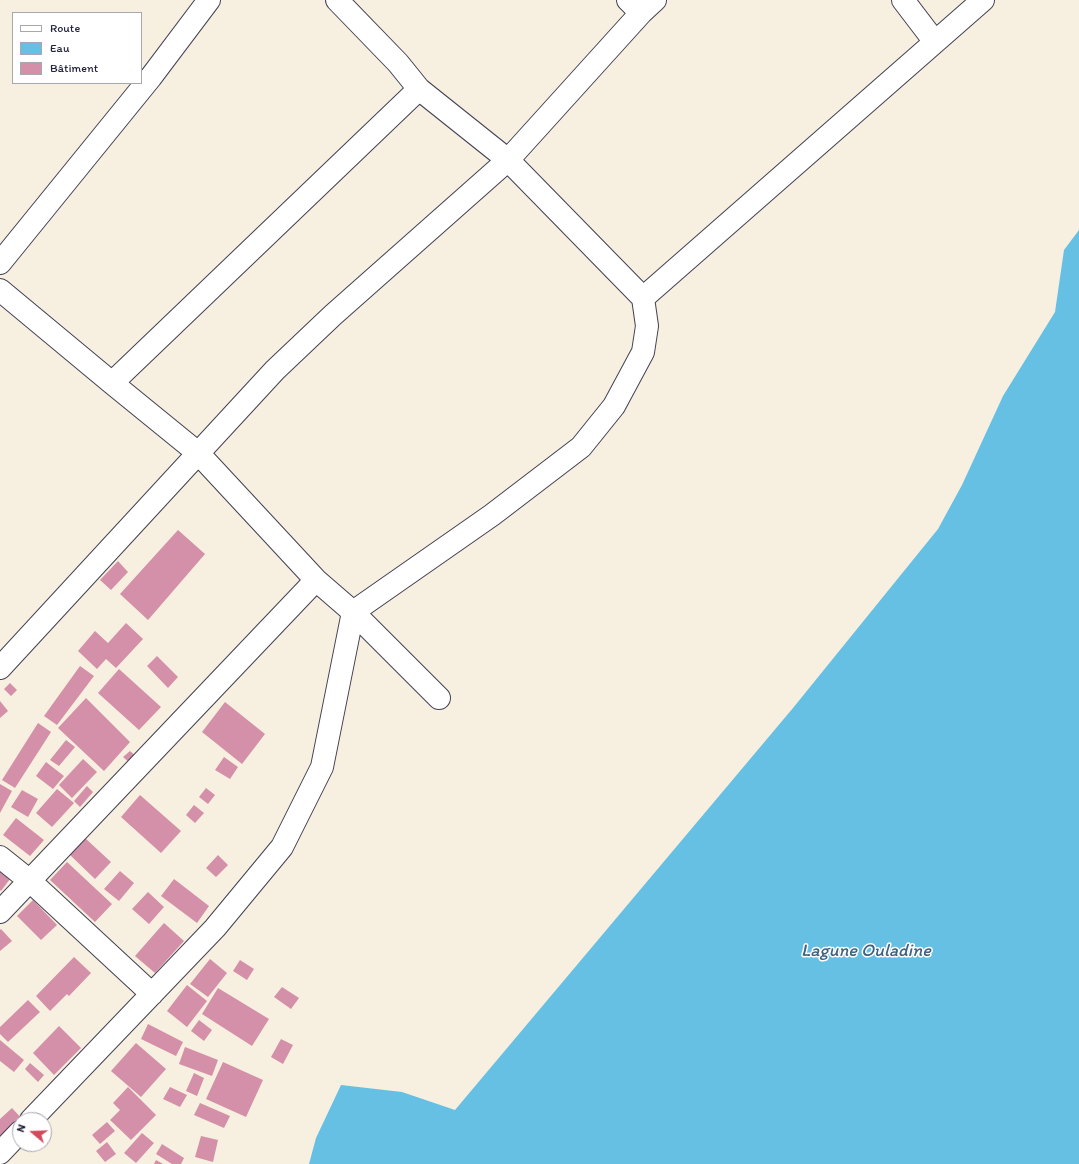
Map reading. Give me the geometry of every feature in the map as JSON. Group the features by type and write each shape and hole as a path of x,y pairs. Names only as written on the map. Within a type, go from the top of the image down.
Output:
{"street":[{"path":"0,263 151,77 210,0"},
{"path":"39,1112 215,928 282,848 322,767 353,612 492,515 581,447 614,406 643,352 647,326 643,298 508,160 419,89 398,63 337,0"},
{"path":"903,0 935,42"},
{"path":"643,298 983,0"},
{"path":"0,668 275,370 333,315 508,160 641,4"},
{"path":"112,383 419,89"},
{"path":"0,290 198,452 316,580 353,612 439,698"},
{"path":"0,912 316,580"},
{"path":"0,857 30,881 152,994"},
{"path":"0,1153 12,1140"}],"water":[{"name":"Lagune Ouladine","path":"1079,230 1079,1164 309,1164 316,1138 341,1085 402,1092 455,1110 793,708 938,529 962,485 1003,396 1055,312 1064,250"}],"building":[{"path":"178,530 205,554 148,620 120,594"},
{"path":"118,561 128,572 111,590 100,580"},
{"path":"126,623 143,639 116,668 106,659 97,669 78,651 95,631 108,643"},
{"path":"157,656 178,677 168,688 147,666"},
{"path":"80,666 94,676 57,725 44,716"},
{"path":"119,669 161,707 139,730 98,693"},
{"path":"10,683 17,690 11,696 4,689"},
{"path":"86,698 130,742 104,771 58,728"},
{"path":"0,701 8,711 0,718"},
{"path":"225,702 265,734 242,764 202,732"},
{"path":"38,723 51,732 15,788 2,780"},
{"path":"66,740 75,747 59,766 50,760"},
{"path":"130,751 138,758 132,765 123,757"},
{"path":"224,757 238,767 230,779 215,770"},
{"path":"83,759 97,772 72,798 59,785"},
{"path":"46,762 64,776 53,789 36,776"},
{"path":"0,784 12,791 0,813"},
{"path":"87,786 93,792 80,807 74,801"},
{"path":"206,788 215,795 208,804 199,797"},
{"path":"57,789 74,803 52,827 36,813"},
{"path":"22,790 38,799 28,817 11,807"},
{"path":"140,795 181,831 161,853 121,817"},
{"path":"194,805 204,813 195,823 186,815"},
{"path":"16,818 44,840 30,856 3,835"},
{"path":"85,838 111,862 95,879 70,855"},
{"path":"218,855 228,865 216,877 206,868"},
{"path":"67,862 112,904 95,922 50,880"},
{"path":"0,865 13,875 1,891 0,890"},
{"path":"120,871 134,883 119,901 104,889"},
{"path":"174,879 209,906 197,923 161,896"},
{"path":"148,892 164,907 149,924 132,909"},
{"path":"33,900 57,925 41,940 17,916"},
{"path":"164,923 184,941 155,973 135,956"},
{"path":"1,929 12,941 0,951 0,930"},
{"path":"74,957 91,973 69,996 67,994 50,1011 36,996"},
{"path":"210,959 227,973 208,997 190,984"},
{"path":"240,960 254,969 247,980 233,971"},
{"path":"187,985 207,1001 187,1027 167,1011"},
{"path":"282,987 299,998 291,1009 274,997"},
{"path":"218,988 269,1019 252,1046 202,1014"},
{"path":"28,1000 40,1012 8,1042 0,1034 0,1027"},
{"path":"199,1020 212,1030 204,1041 191,1031"},
{"path":"148,1024 183,1042 176,1056 141,1039"},
{"path":"59,1026 81,1048 54,1075 33,1053"},
{"path":"281,1039 293,1045 283,1064 271,1057"},
{"path":"0,1040 24,1060 14,1072 0,1061"},
{"path":"136,1043 166,1069 141,1097 111,1071"},
{"path":"185,1047 218,1060 212,1076 179,1064"},
{"path":"223,1062 263,1080 246,1117 206,1099"},
{"path":"30,1063 44,1075 38,1082 25,1069"},
{"path":"194,1073 204,1078 197,1096 186,1091"},
{"path":"128,1087 156,1115 131,1140 110,1120 120,1110 113,1103"},
{"path":"170,1087 187,1095 180,1107 163,1099"},
{"path":"200,1103 230,1116 224,1128 194,1115"},
{"path":"12,1108 16,1112 12,1112 12,1130 0,1141 0,1119"},
{"path":"107,1122 115,1131 100,1144 92,1135"},
{"path":"142,1133 154,1143 136,1163 124,1153"},
{"path":"201,1136 218,1140 213,1162 195,1157"},
{"path":"107,1142 116,1154 105,1162 96,1151"},
{"path":"162,1144 184,1158 181,1164 172,1164 156,1154"},
{"path":"156,1160 163,1164 154,1164"}]}
